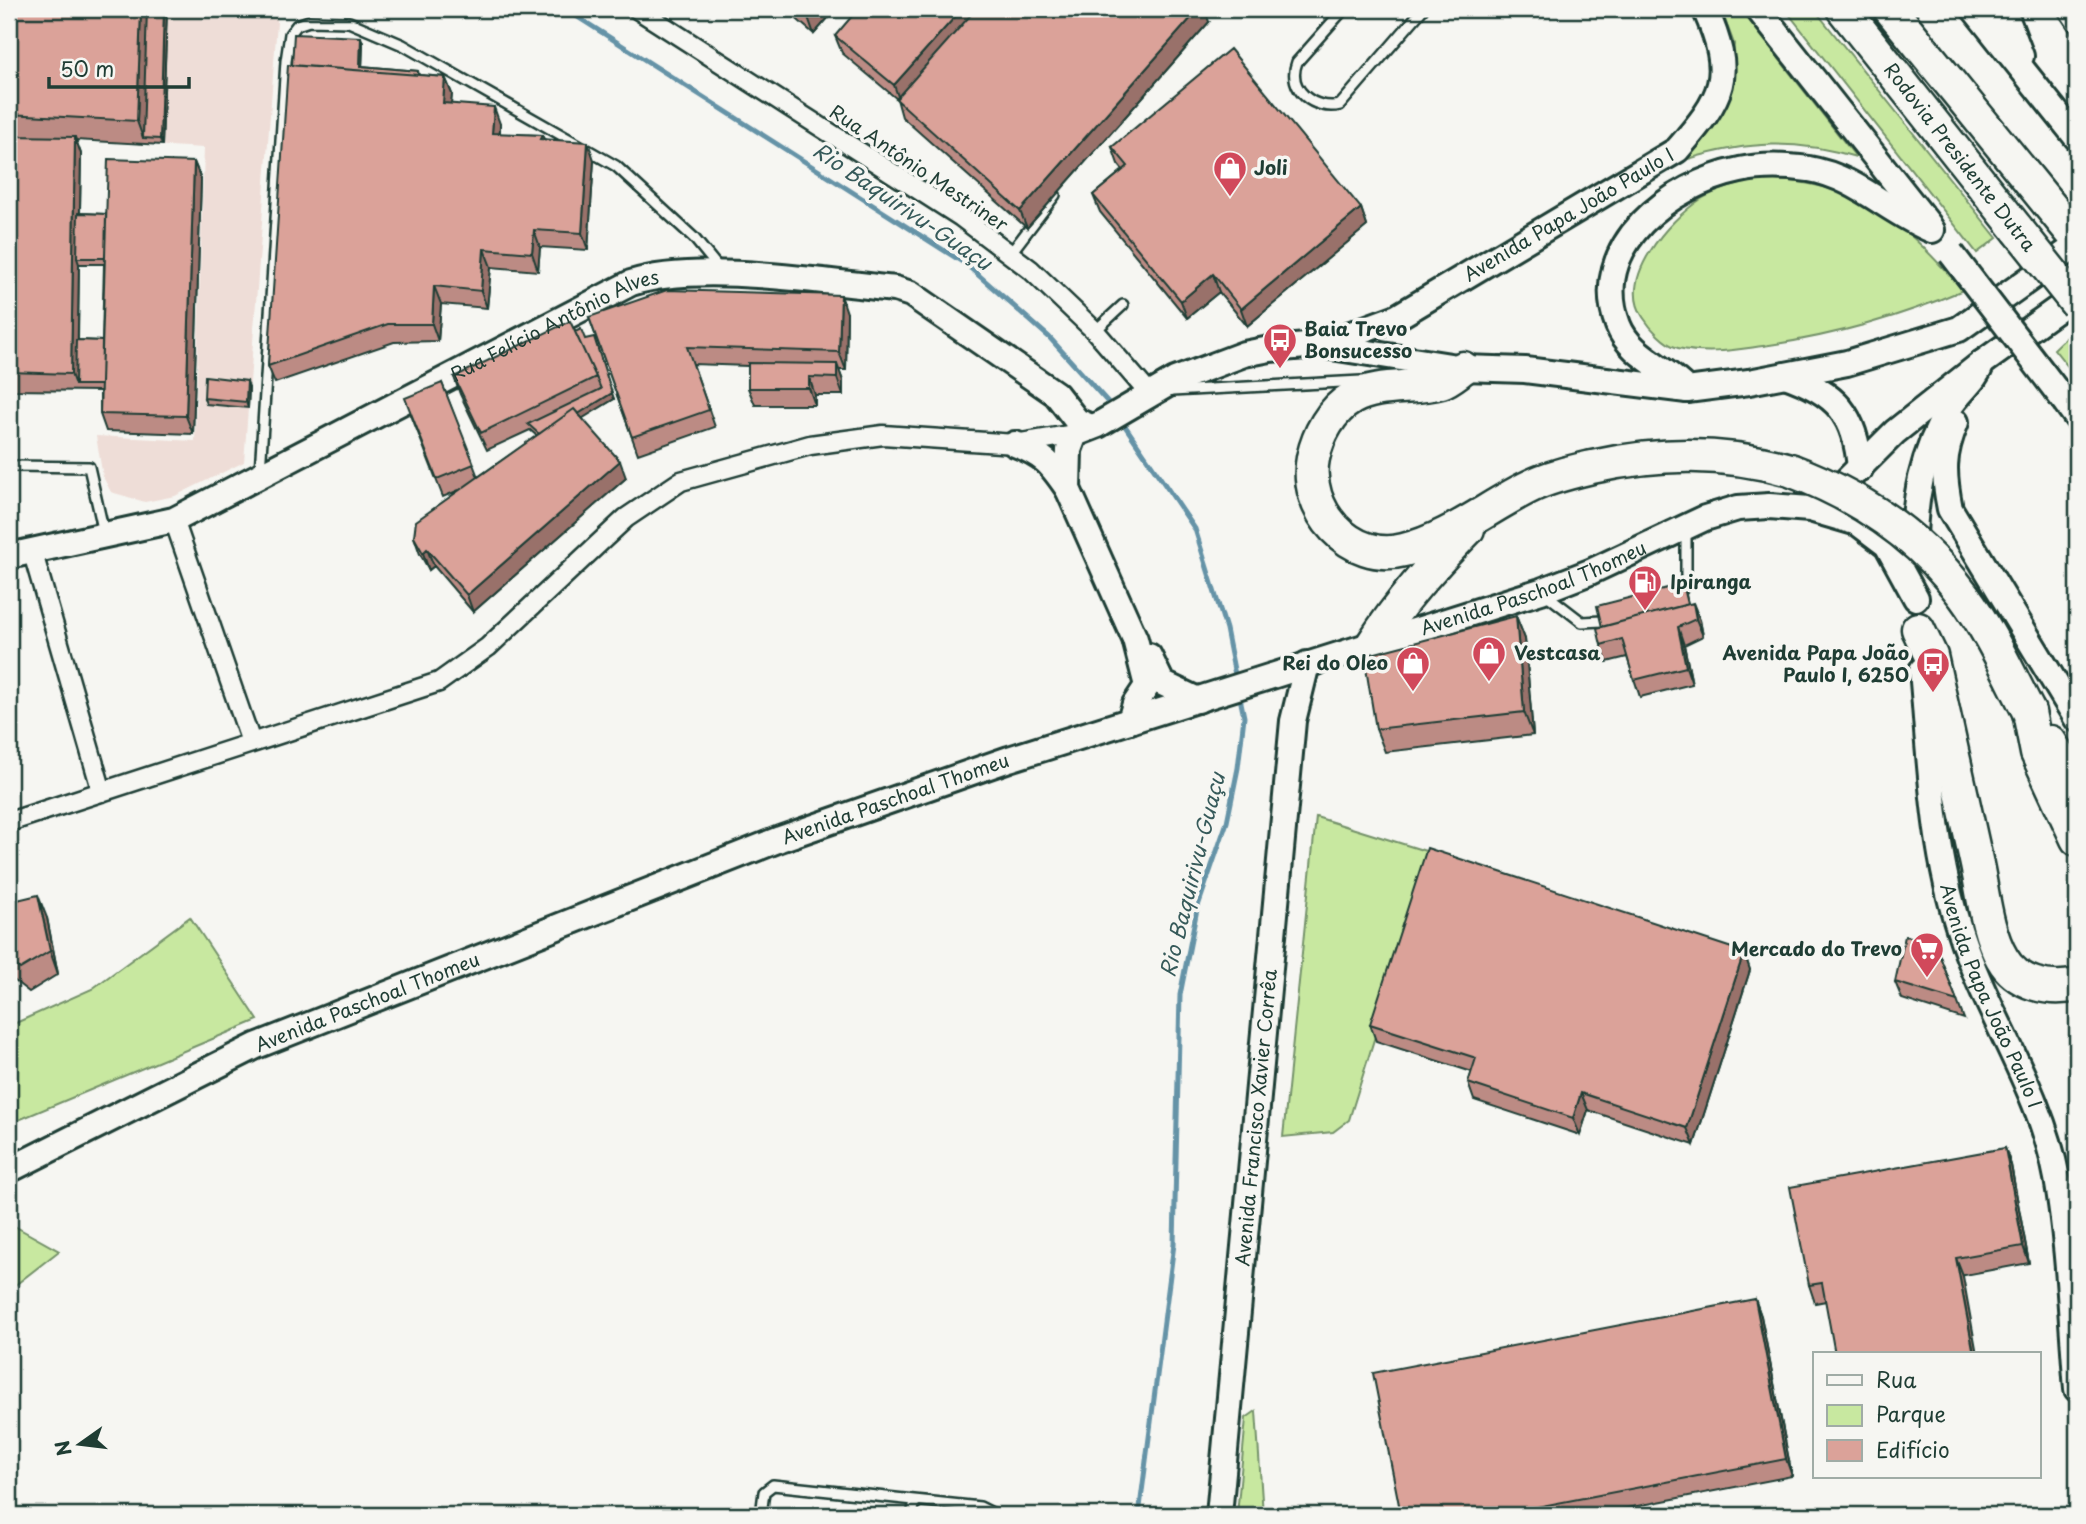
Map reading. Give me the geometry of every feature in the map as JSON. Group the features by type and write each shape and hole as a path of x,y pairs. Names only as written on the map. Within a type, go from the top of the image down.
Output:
{"highway":[{"name":"Rodovia Presidente Dutra","path":"1843,9 2077,304"},
{"name":"Rodovia Presidente Dutra","path":"1890,9 2077,239"},
{"path":"1463,368 1442,382 1379,390 1353,398 1334,413 1317,439 1311,470 1315,499 1325,519 1344,539 1375,551 1403,551 1481,516 1532,485 1567,473 1643,457 1720,456 1790,470 1853,496 1905,532 1942,569 1966,598 2029,712 2077,784"},
{"path":"1372,645 1394,610 1424,574 1481,516"},
{"path":"1917,613 1931,656 1981,882 2002,959 2019,976 2038,985 2056,989 2077,985"},
{"path":"2029,712 2037,753 2077,838"}],"main road":[{"name":"Avenida Papa João Paulo I","path":"1320,345 1397,317 1677,150 1708,114 1722,82 1721,44 1705,9"},
{"path":"1758,9 2072,410"},
{"path":"1974,9 2073,133"},
{"path":"2003,9 2021,51 2020,67"},
{"path":"1687,390 1674,376 1647,360 1629,343 1619,327 1614,310 1612,279 1619,256 1633,230 1657,208 1709,179 1740,170 1771,167 1810,169 1838,177 1876,195 1907,220 1932,230"},
{"path":"1068,489 1069,450 1088,429 1175,380 1244,354 1320,345 1463,368 1525,370 1687,390 1786,375 1890,352 1959,329 2077,244"},
{"name":"Rua Felício Antônio Alves","path":"20,553 174,520 631,283 653,276 675,274 790,278 895,289 911,294 1056,394 1077,421 1088,429"},
{"path":"1810,509 1833,495 1895,432 1982,363 2077,295"},
{"name":"Avenida Papa João Paulo I","path":"1982,363 1978,376 1959,392 1926,453 1913,513 1917,613 1945,879 1960,934 2019,1068 2057,1178 2077,1389"},
{"path":"1786,375 1822,393 1850,421 1858,438 1860,469"},
{"path":"1959,392 1959,416 1945,447 1944,466 1950,509 2077,719"},
{"path":"1015,444 1039,453 1052,465 1068,489 1135,639 1147,686 1135,704 1130,721"},
{"name":"Avenida Paschoal Thomeu","path":"9,1170 256,1046 780,839 1009,759 1541,591 1590,572 1686,526 1738,508 1769,506 1810,509"},
{"name":"Avenida Papa João Paulo I","path":"1810,509 1858,523 1879,537 1895,557 1917,613"},
{"path":"1135,639 1146,650 1162,683 1203,698"},
{"name":"Avenida Francisco Xavier Corrêa","path":"1219,1515 1293,722 1307,664"},
{"name":"Avenida Francisco Xavier Corrêa","path":"1266,677 1287,696 1293,722"}],"street":[{"name":"Rua Antônio Mestriner","path":"636,9 961,217 1010,254 1095,331 1147,397"},
{"path":"9,822 416,691 461,669 626,518 681,481 810,444 883,435 1015,444 1088,429"},
{"path":"174,520 251,742"},
{"path":"20,553 102,792"}],"lane":[{"path":"1343,9 1297,62 1293,73 1297,84 1311,102 1325,108 1340,105 1423,9"},
{"path":"2062,9 2077,31"},
{"path":"260,477 286,61 290,34 296,25 309,21 349,22 403,45 616,166 694,238 725,275"},
{"path":"1010,254 1059,190"},
{"path":"1095,331 1123,305"},
{"path":"1425,373 1463,368"},
{"path":"1147,397 1412,375"},
{"path":"12,466 89,467 104,533"},
{"path":"1682,590 1686,581 1686,526"},
{"path":"1541,591 1582,622 1602,621"},
{"path":"761,1515 764,1492 773,1485 980,1507 996,1515"},
{"path":"912,1515 915,1501"}],"shaded area":[{"path":"9,9 278,9 244,462 175,496 145,502 111,492 103,477 96,436 195,441 204,148 9,137"}],"green space":[{"path":"1721,9 1740,9 1856,157 1813,147 1772,145 1731,149 1688,159 1730,92 1734,44"},
{"path":"1785,9 1814,9 1997,238 1977,253"},
{"path":"1756,179 1792,181 1850,195 1896,223 1963,290 1865,325 1815,337 1721,351 1689,350 1673,346 1663,340 1643,317 1637,302 1641,268 1662,235 1688,208 1714,192"},
{"path":"2075,329 2077,334 2077,378 2054,349"},
{"path":"1316,817 1432,853 1349,1120 1333,1132 1283,1137"},
{"path":"190,917 258,1020 9,1124 9,1026 92,989"},
{"path":"9,1223 59,1251 9,1290"},
{"path":"1256,1411 1263,1515 1237,1515 1246,1418"}],"building":[{"path":"9,9 141,9 137,121 9,114"},
{"path":"147,9 164,9 160,139 143,138"},
{"path":"798,9 815,9 808,17"},
{"path":"858,9 962,9 894,85 835,36"},
{"path":"976,9 1199,9 1020,211 896,99"},
{"path":"294,34 361,37 360,66 418,71 418,75 292,65"},
{"name":"Joli","path":"1230,49 1361,208 1241,309 1213,274 1181,301 1093,195 1128,166 1112,147"},
{"path":"288,65 445,77 443,103 494,107 492,133 542,135 540,139 588,142 582,233 534,230 532,253 484,249 481,291 434,286 432,324 388,324 268,366"},
{"path":"9,136 75,137 71,374 9,372"},
{"path":"108,159 194,162 186,416 100,414"},
{"path":"78,213 106,214 105,258 77,258"},
{"path":"667,290 841,295 839,352 687,347 709,410 632,437 589,317"},
{"path":"570,321 596,377 481,433 454,377"},
{"path":"581,329 585,339 594,337 612,393 578,414 574,409 539,434 528,424 601,389 575,332"},
{"path":"76,340 102,341 101,385 75,385"},
{"path":"748,363 837,364 837,378 809,377 809,388 748,388"},
{"path":"205,376 247,381 246,402 204,398"},
{"path":"442,383 474,464 437,479 405,398"},
{"path":"574,409 620,461 467,595 427,549 423,553 414,537 416,521"},
{"name":"Ipiranga","path":"1683,584 1688,604 1602,627 1597,606"},
{"path":"1693,603 1696,619 1678,627 1686,667 1634,680 1622,639 1601,645 1597,628"},
{"path":"1516,616 1524,712 1376,729 1364,656"},
{"path":"1427,848 1744,952 1687,1128 1581,1093 1573,1118 1468,1083 1476,1058 1370,1024"},
{"path":"38,895 50,951 20,969 9,960 9,902"},
{"name":"Mercado do Trevo","path":"1905,936 1934,941 1957,1001 1895,982"},
{"path":"2005,1148 2023,1246 1956,1258 1974,1352 1835,1352 1822,1283 1809,1285 1790,1187"},
{"path":"1755,1299 1786,1459 1495,1515 1401,1515 1373,1373"}],"waterway":[{"name":"Rio Baquirivu-Guaçu","path":"565,9 967,265 1049,337 1114,409"},
{"name":"Rio Baquirivu-Guaçu","path":"1121,420 1195,529 1226,629 1236,680"},
{"name":"Rio Baquirivu-Guaçu","path":"1139,1515 1174,1244 1180,995 1197,909 1227,822 1238,768 1244,717 1239,693"}],"place":[{"name":"Joli","path":"1230,198"},
{"name":"Baia Trevo Bonsucesso","path":"1280,370"},
{"name":"Ipiranga","path":"1645,612"},
{"name":"Vestcasa","path":"1489,683"},
{"name":"Rei do Oleo","path":"1413,693"},
{"name":"Avenida Papa João Paulo I, 6250","path":"1933,694"},
{"name":"Mercado do Trevo","path":"1927,979"}]}
